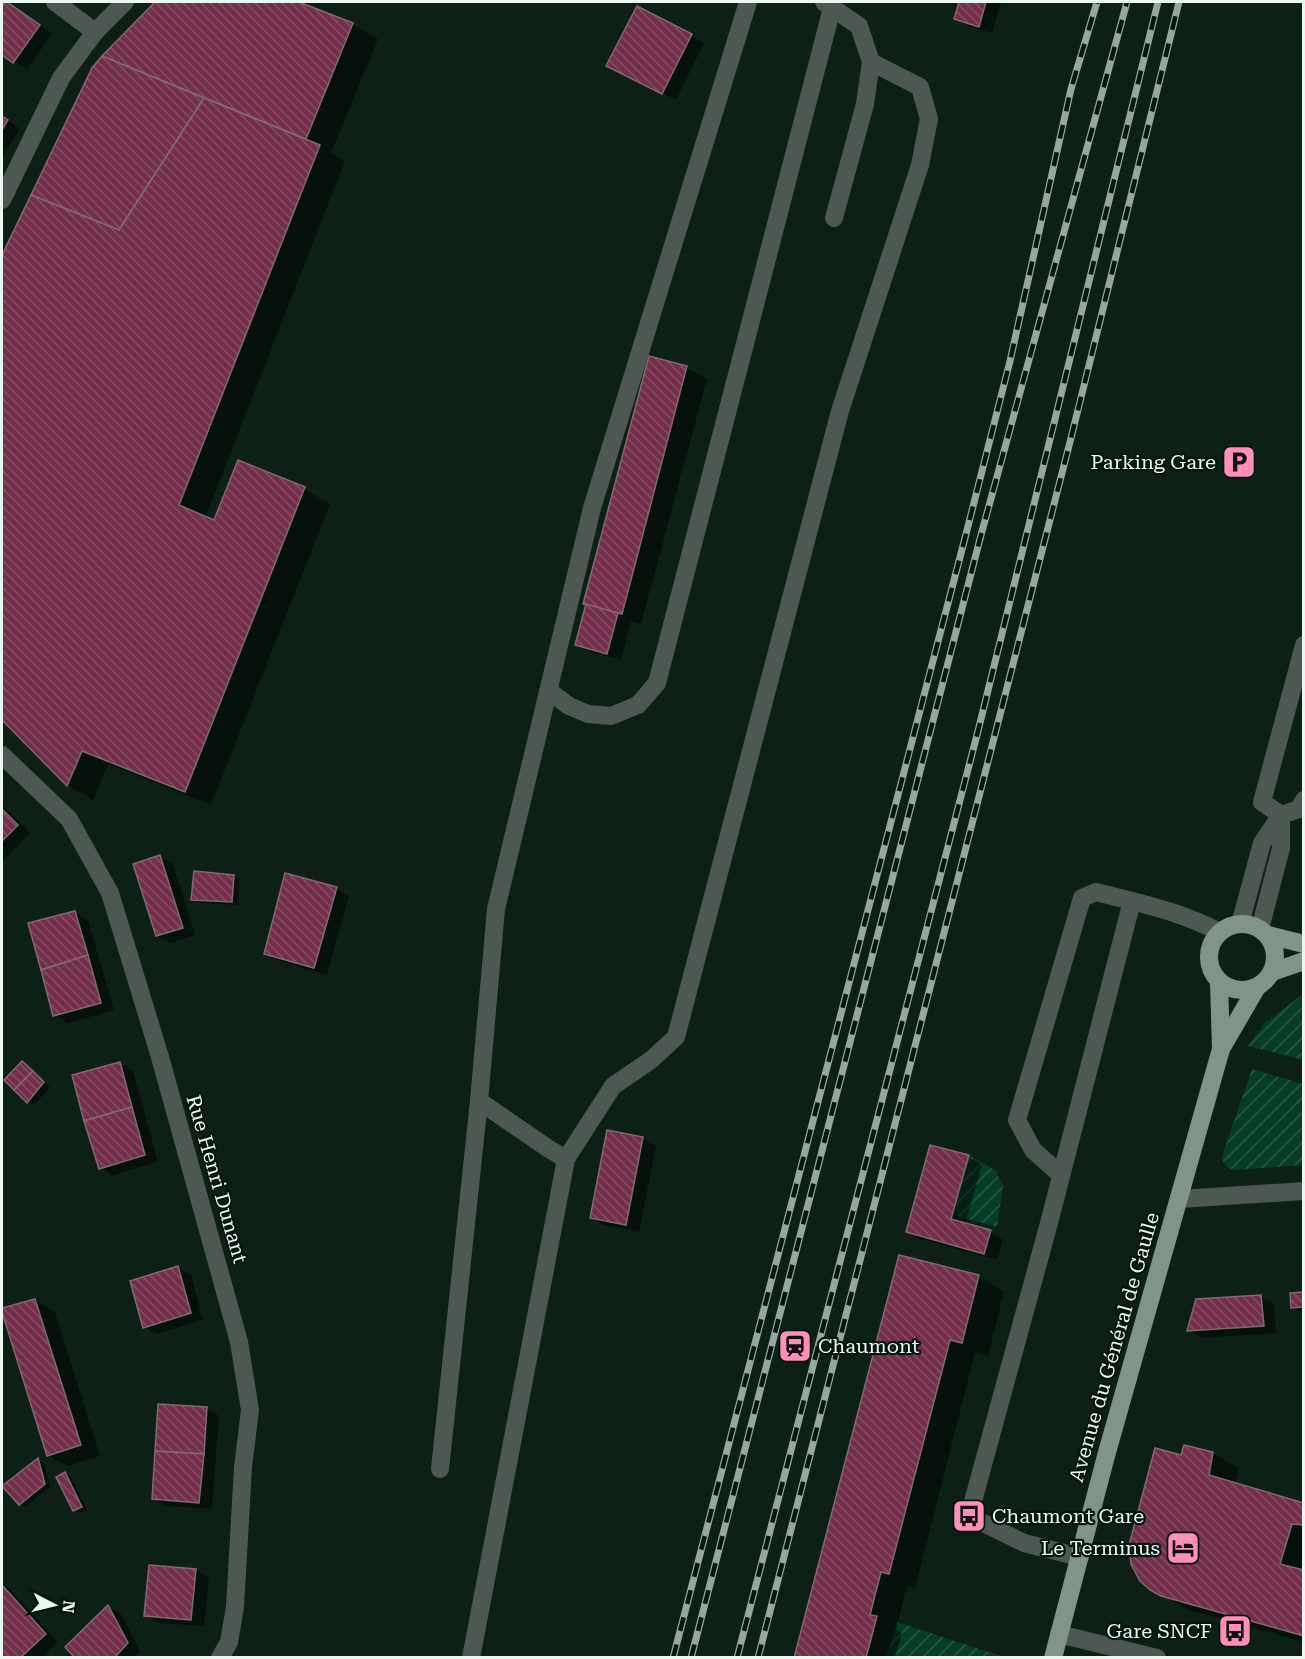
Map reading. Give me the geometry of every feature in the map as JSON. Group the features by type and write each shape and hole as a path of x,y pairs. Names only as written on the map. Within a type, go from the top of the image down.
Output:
{"main road":[{"path":"1304,944 1264,932 1251,924 1227,926 1212,941 1209,963 1218,981 1227,987 1247,990 1257,987 1272,972 1304,961"},
{"path":"1264,932 1275,953 1272,972"},
{"name":"Avenue du Général de Gaulle","path":"1218,981 1221,1049"},
{"name":"Avenue du Général de Gaulle","path":"1053,1658 1106,1456 1221,1049 1257,987"}],"street":[{"path":"55,2 95,32"},
{"path":"2,200 61,78 95,32 125,2"},
{"path":"440,1469 479,1101 496,909 592,508 748,2"},
{"path":"549,691 569,706 588,714 611,716 638,705 657,683 827,4 859,26 871,62 865,104 834,218"},
{"path":"471,1658 566,1159 613,1086 651,1060 676,1036 840,411 920,165 929,119 920,87 871,62"},
{"path":"1281,814 1262,802 1298,691 1304,645"},
{"name":"Rue Henri Dunant","path":"2,755 69,819 110,893 160,1057 239,1342 250,1410 243,1467 235,1607 229,1642 220,1658"},
{"path":"1240,924 1262,843 1281,814 1299,809 1304,800"},
{"path":"1264,932 1281,848 1281,814"},
{"path":"1061,1175 1033,1150 1017,1120 1082,898 1096,892 1179,913 1219,932"},
{"path":"1080,1557 1024,1543 969,1516 1132,901"},
{"path":"479,1101 566,1159"},
{"path":"1180,1199 1304,1191"},
{"path":"1059,1634 1157,1658"}],"green space":[{"path":"1303,994 1303,1060 1248,1046 1265,1023"},
{"path":"1252,1069 1303,1084 1303,1165 1236,1170 1228,1168 1222,1160"},
{"path":"969,1155 996,1171 1003,1186 997,1227 953,1215"},
{"path":"897,1622 1004,1657 886,1657"}],"building":[{"path":"2,2 7,2 40,25 13,63 2,55"},
{"path":"155,2 299,2 353,23 306,139 102,56"},
{"path":"959,2 986,2 979,27 954,19"},
{"path":"637,6 692,34 662,94 606,66"},
{"path":"102,56 204,98 119,230 31,195 92,68"},
{"path":"204,98 320,145 179,505 214,520 238,460 305,487 185,792 82,751 67,786 2,720 2,255 31,195 119,230"},
{"path":"2,116 8,120 2,130"},
{"path":"649,356 687,366 622,614 583,604"},
{"path":"586,604 618,613 607,654 575,645"},
{"path":"2,809 18,825 2,841"},
{"path":"160,855 183,928 156,936 133,864"},
{"path":"194,871 234,875 232,902 191,900"},
{"path":"285,873 337,887 314,968 264,954"},
{"path":"75,911 88,955 41,970 28,923"},
{"path":"88,955 101,1003 53,1016 41,970"},
{"path":"22,1061 33,1071 14,1090 4,1080"},
{"path":"120,1062 132,1107 84,1121 72,1075"},
{"path":"33,1071 44,1082 27,1103 14,1090"},
{"path":"132,1107 145,1155 99,1169 84,1121"},
{"path":"607,1130 643,1137 626,1225 590,1218"},
{"path":"930,1145 969,1155 951,1219 991,1230 984,1254 906,1232"},
{"path":"899,1255 979,1275 962,1343 950,1340 889,1574 881,1572 870,1615 877,1616 866,1658 794,1658"},
{"path":"178,1266 191,1313 143,1328 130,1281"},
{"path":"1304,1292 1304,1307 1291,1308 1290,1293"},
{"path":"1261,1295 1264,1326 1187,1331 1196,1299"},
{"path":"35,1299 81,1445 47,1456 2,1312 2,1308"},
{"path":"158,1404 207,1407 204,1454 155,1451"},
{"path":"1184,1445 1213,1452 1209,1475 1304,1503 1304,1525 1292,1524 1280,1564 1304,1570 1304,1636 1161,1596 1140,1581 1131,1564 1129,1545 1155,1448 1181,1455"},
{"path":"155,1451 204,1454 199,1503 152,1499"},
{"path":"38,1458 45,1484 19,1505 2,1486"},
{"path":"65,1472 82,1507 73,1511 56,1477"},
{"path":"149,1565 196,1569 191,1620 144,1616"},
{"path":"2,1585 46,1634 20,1658 2,1658"},
{"path":"108,1605 128,1643 116,1656 118,1658 75,1658 65,1647"}],"railway":[{"path":"673,1658 965,538 1010,361 1071,89 1097,2"},
{"path":"691,1658 981,535 1127,2"},
{"path":"737,1658 978,731 1158,2"},
{"path":"758,1658 1071,438 1179,2"}],"place":[{"name":"Parking Gare","path":"1239,462"},
{"name":"Chaumont","path":"795,1346"},
{"name":"Chaumont Gare","path":"969,1516"},
{"name":"Le Terminus","path":"1183,1548"},
{"name":"Gare SNCF","path":"1235,1631"}]}
